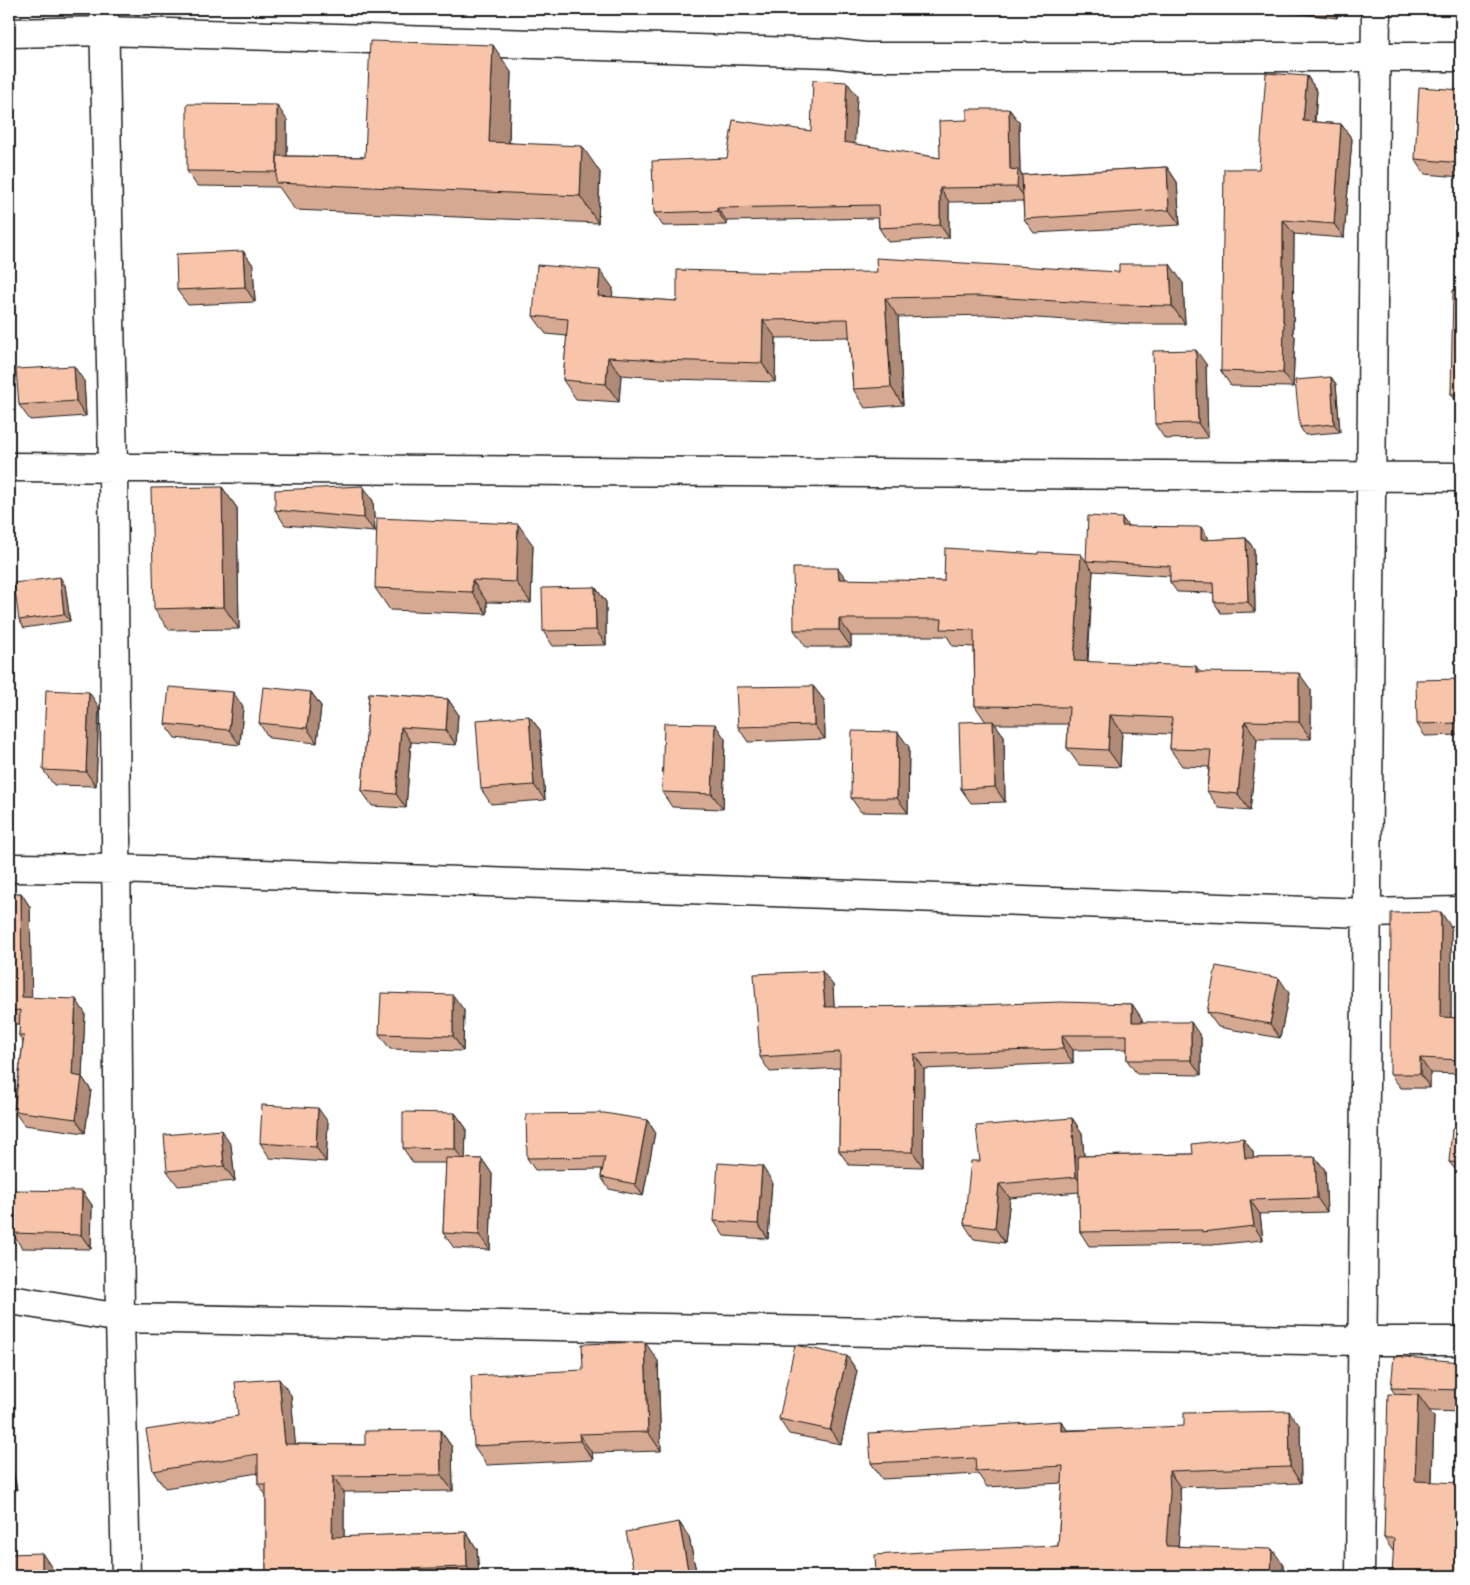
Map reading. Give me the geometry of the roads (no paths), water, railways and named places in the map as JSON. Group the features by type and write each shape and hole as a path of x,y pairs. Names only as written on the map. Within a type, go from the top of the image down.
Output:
{"street":[{"path":"1360,1576 1376,9"},
{"path":"104,20 117,869 120,1318 126,1576"},
{"path":"9,33 104,20 821,53 865,57 1461,57"},
{"path":"9,467 1461,477"},
{"path":"9,868 117,869 1366,913 1461,911"},
{"path":"9,1302 17,1301 120,1318 1363,1341 1461,1341"}]}
